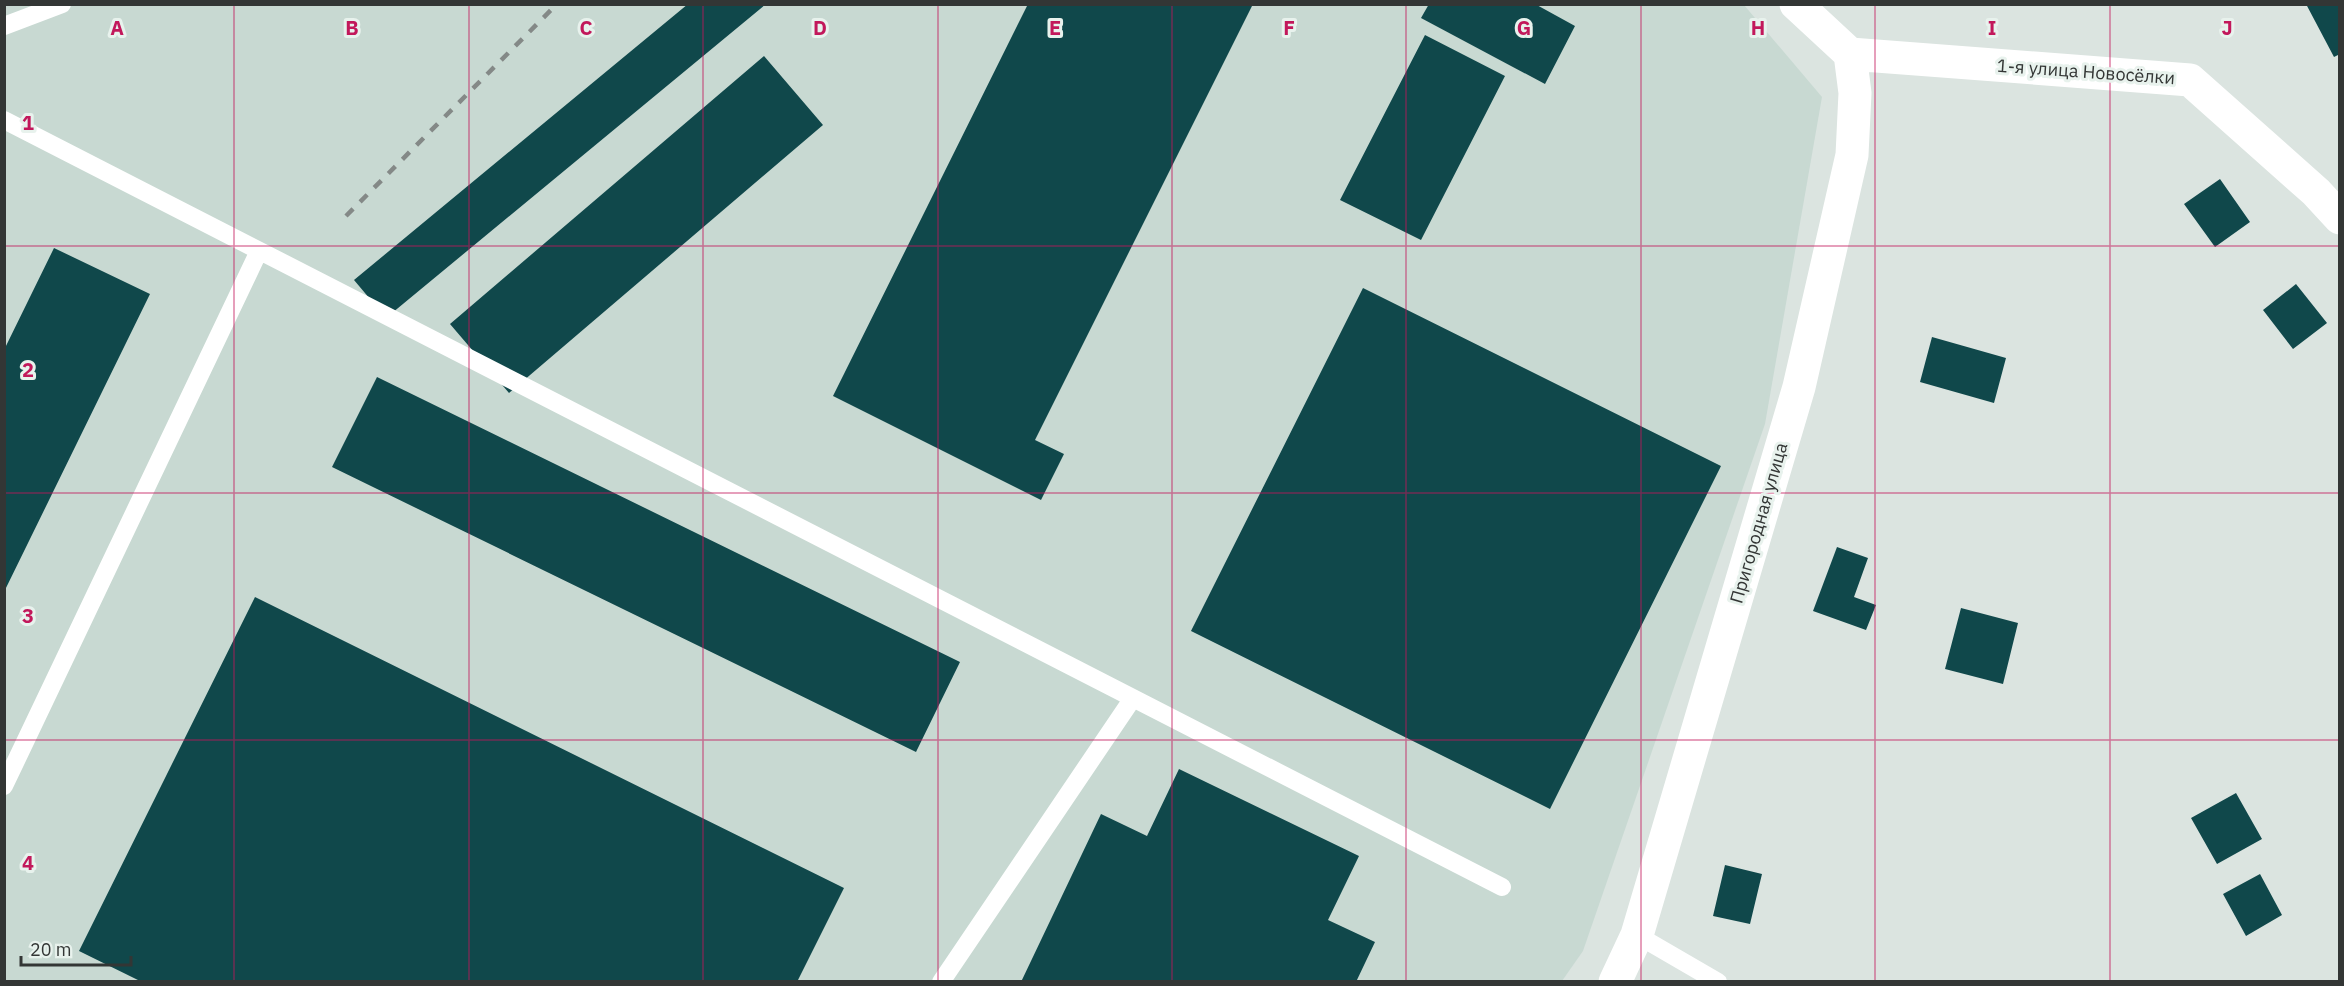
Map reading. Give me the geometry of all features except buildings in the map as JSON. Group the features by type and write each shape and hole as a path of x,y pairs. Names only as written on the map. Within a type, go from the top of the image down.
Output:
{"street":[{"path":"1796,4 1850,54"},
{"name":"1-я улица Новосёлки","path":"1850,54 2190,80 2316,192 2340,218"},
{"name":"Пригородная улица","path":"1615,981 1637,935 1799,387 1852,155 1855,93 1850,54"}],"lane":[{"path":"4,26 62,4"},
{"path":"4,120 1502,887"},
{"path":"4,786 259,251"},
{"path":"941,981 1132,698"},
{"path":"1637,935 1718,981"}],"shaded area":[{"path":"5,5 1744,5 1822,97 1765,424 1583,951 1562,981 5,982"}],"railway":[{"path":"346,216 557,4"}]}
